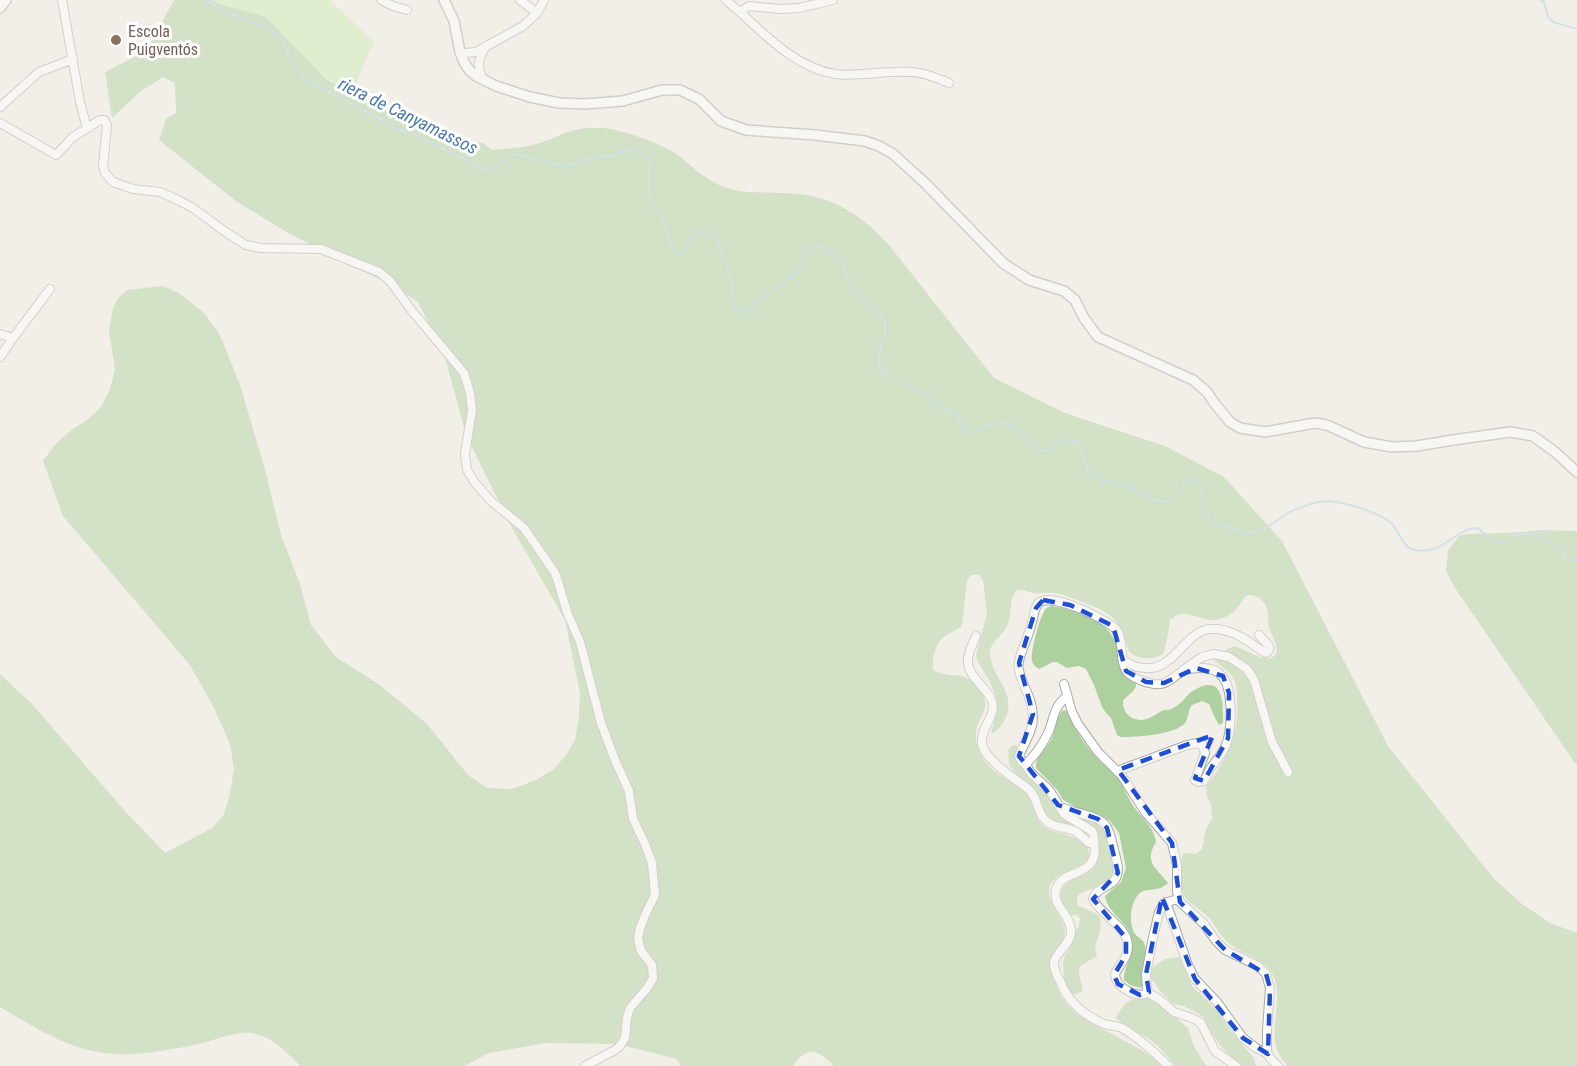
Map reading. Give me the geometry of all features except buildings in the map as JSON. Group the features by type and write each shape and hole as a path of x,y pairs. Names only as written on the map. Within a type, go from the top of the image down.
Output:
{"street":[{"path":"2,5 14,0"},
{"path":"62,0 80,102 87,128"},
{"path":"381,0 407,10"},
{"path":"444,0 454,21 460,52 469,70 484,81 530,97 559,103 584,104 623,101 662,90 680,90 699,99 721,121 746,130 865,141 879,146 893,154 925,183 1003,263 1029,280 1064,291 1075,300 1084,318 1098,337 1193,380 1207,392 1230,422 1240,428 1265,432 1314,423 1326,425 1364,442 1392,447 1418,446 1510,432 1533,436 1577,472"},
{"path":"520,0 537,13"},
{"path":"460,52 470,53 523,26 537,13 544,0"},
{"path":"726,0 787,52 816,69 838,74 911,72 949,83"},
{"path":"740,12 749,6 799,8 833,0"},
{"path":"484,81 479,73 478,64 487,45"},
{"path":"0,107 39,72 73,59"},
{"path":"0,123 56,155 73,137 100,120 104,120 107,128 103,167 113,182 133,189 156,191 180,201 246,245 261,248 321,249 379,272 390,281 464,373 472,410 465,454 467,470 491,501 524,528 555,573 567,612 580,642 601,723 627,785 635,825 652,863 655,895 640,928 638,939 641,951 652,965 653,978 630,1008 625,1038 620,1046 585,1066"},
{"path":"0,357 50,289"},
{"path":"0,334 12,338"},
{"path":"1167,1066 1160,1057 1121,1028 1104,1024 1077,1008 1064,990 1055,969 1055,960 1069,939 1071,930 1058,904 1056,891 1062,882 1092,863 1095,854 1094,836 1090,829 1064,814 1050,791 1031,773 1019,756 1031,729 1033,714 1018,666 1039,603 1049,600 1065,603 1110,624 1119,634 1126,669 1129,673 1149,683 1164,683 1202,657 1214,654 1229,657 1247,669 1254,680 1272,742 1288,772"},
{"path":"1124,659 1132,666 1157,668 1167,662 1194,637 1213,629 1234,634 1266,653 1269,646 1259,635"},
{"path":"976,636 968,664 993,704 992,713 983,733 982,744 985,752 1032,793 1045,820 1053,825 1074,831 1089,843 1094,840"},
{"path":"1117,771 1198,743 1203,746 1205,753 1195,780 1200,783 1205,780 1224,750 1228,738 1230,706 1227,685 1220,674 1209,669 1196,668 1180,673"},
{"path":"1064,684 1078,724 1101,756 1125,780 1146,813 1172,843 1177,865 1178,899 1204,924 1225,950 1258,966 1266,974 1270,988 1267,1030 1273,1061"},
{"path":"1025,764 1031,760 1045,739 1057,707 1067,698"},
{"path":"1058,806 1098,819 1107,828 1118,873 1111,884 1094,893 1093,901 1119,926 1126,938 1127,952 1115,974 1116,982 1137,994 1144,995 1149,992"},
{"path":"1178,899 1166,902 1159,912 1150,949 1146,983 1149,992 1174,1012 1192,1017 1201,1023 1215,1052 1236,1066"},
{"path":"1166,902 1192,976 1220,1007 1239,1034 1273,1061"}],"highlighted area":[{"path":"1043,600 1070,605 1113,626 1126,671 1146,682 1164,683 1196,668 1223,676 1229,693 1228,738 1204,781 1195,778 1213,735 1118,770 1172,843 1180,902 1225,950 1266,974 1270,988 1268,1054 1243,1038 1195,979 1162,897 1146,974 1149,992 1140,995 1118,984 1114,975 1126,955 1126,938 1093,899 1118,873 1107,828 1098,819 1058,805 1019,756 1033,714 1019,663 1036,608"}],"green space":[{"path":"174,0 211,0 266,17 326,79 345,86 375,105 428,131 483,143 492,150 529,146 583,128 611,129 664,147 724,187 745,192 814,196 842,207 866,223 889,245 994,378 1065,413 1165,446 1224,477 1282,541 1388,746 1494,879 1522,904 1550,923 1577,933 1577,1066 1287,1066 1276,1046 1277,996 1274,977 1264,965 1226,941 1207,916 1188,901 1183,894 1181,875 1181,861 1184,853 1196,854 1202,849 1206,829 1212,819 1206,787 1225,757 1236,724 1235,682 1233,677 1214,660 1234,646 1265,658 1276,654 1277,650 1265,604 1258,597 1248,595 1233,612 1221,619 1209,620 1186,614 1175,616 1170,620 1163,654 1154,658 1145,658 1129,652 1118,624 1100,609 1061,594 1017,590 1012,600 1007,625 990,651 994,669 1008,702 1008,711 1004,721 991,734 997,710 996,697 976,655 987,613 983,580 979,575 971,575 967,581 961,627 947,635 938,644 934,655 933,670 967,678 977,686 984,698 985,709 977,728 976,741 987,764 1028,793 1043,826 1074,837 1086,845 1089,852 1088,861 1060,875 1049,888 1051,900 1062,921 1065,933 1051,967 1062,996 1076,1013 1135,1046 1163,1066 834,1066 819,1054 808,1052 793,1066 681,1066 677,1059 617,1044 546,1043 489,1053 464,1066 300,1066 275,1043 263,1036 249,1033 233,1034 194,1045 153,1052 113,1054 97,1052 54,1037 0,1007 0,674 32,704 124,810 165,853 212,828 223,816 229,798 234,769 230,744 213,706 190,665 63,516 43,461 70,431 101,407 110,389 115,369 109,331 113,308 118,298 127,290 163,286 179,293 204,313 220,335 240,385 265,469 281,535 300,584 311,625 336,657 380,685 427,724 468,775 487,788 512,789 536,780 554,769 575,740 580,693 565,620 512,528 466,435 443,350 417,301 389,284 290,234 237,202 159,140 166,119 176,113 175,83 163,77 140,92 112,118 105,72 146,51"},
{"path":"211,0 330,0 374,42 353,90 321,74 266,17"},
{"path":"1540,530 1577,531 1577,766 1455,588 1446,571 1448,550 1460,535"},
{"path":"1051,606 1072,610 1093,618 1109,632 1119,652 1121,668 1136,683 1133,691 1123,701 1124,709 1129,716 1142,720 1176,707 1192,692 1207,685 1217,688 1220,693 1223,723 1219,725 1209,704 1202,701 1192,705 1185,723 1173,730 1145,736 1121,737 1117,735 1086,669 1079,666 1067,668 1053,662 1039,669 1033,663 1032,651 1035,636 1045,609"},
{"path":"1063,710 1067,711 1090,751 1113,770 1134,807 1151,827 1156,842 1152,849 1151,860 1168,883 1159,888 1141,892 1135,899 1132,909 1133,931 1144,942 1146,951 1146,965 1141,988 1130,985 1124,980 1132,950 1131,937 1126,926 1110,908 1105,896 1121,882 1126,868 1119,833 1110,821 1101,815 1079,809 1063,800 1058,791 1036,768 1037,759 1050,742"},
{"path":"1016,745 1025,771 1043,787 1056,811 1087,834 1049,818 1035,792 1019,778 1009,764 1008,750"},
{"path":"1083,818 1103,829 1114,866 1111,879 1107,883 1083,892 1077,897 1077,905 1100,917 1101,928 1095,947 1097,956 1080,966 1079,974 1083,991 1074,995 1066,987 1063,963 1080,919 1077,915 1069,916 1062,903 1061,894 1066,884 1090,872 1097,859 1096,840"},
{"path":"1180,957 1192,986 1217,1010 1230,1030 1253,1057 1256,1066 1242,1066 1237,1063 1219,1044 1201,1015 1184,1006 1173,1004 1160,991 1149,975 1150,969 1165,959"},
{"path":"1132,999 1150,999 1159,1002 1188,1028 1194,1046 1206,1066 1175,1066 1152,1041 1119,1021 1116,1017 1124,1005"}],"waterway":[{"name":"riera de Canyamassos","path":"206,0 225,12 274,32 282,40 300,74 308,81 393,127 413,134 484,169 492,168 515,154 565,166 632,149 645,153 650,165 651,200 663,220 672,248 679,253 698,232 705,229 711,231 730,274 733,300 743,312 793,275 811,248 822,247 828,250 841,261 849,281 858,294 883,316 885,330 879,355 880,368 883,372 923,393 939,406 952,412 967,434 990,425 1004,423 1017,429 1042,451 1050,449 1062,440 1075,441 1081,449 1088,470 1095,477 1127,486 1160,501 1174,498 1188,478 1192,478 1201,488 1211,522 1247,533 1264,529 1296,509 1327,501 1342,503 1379,515 1392,524 1407,546 1415,550 1434,549 1462,532 1478,528 1490,540 1497,542 1507,541 1514,535 1541,533 1545,540 1560,550 1566,559 1577,561"},
{"path":"1541,0 1544,2 1548,17 1553,22 1577,29"}],"place":[{"name":"Escola Puigventós","path":"116,40"}]}
